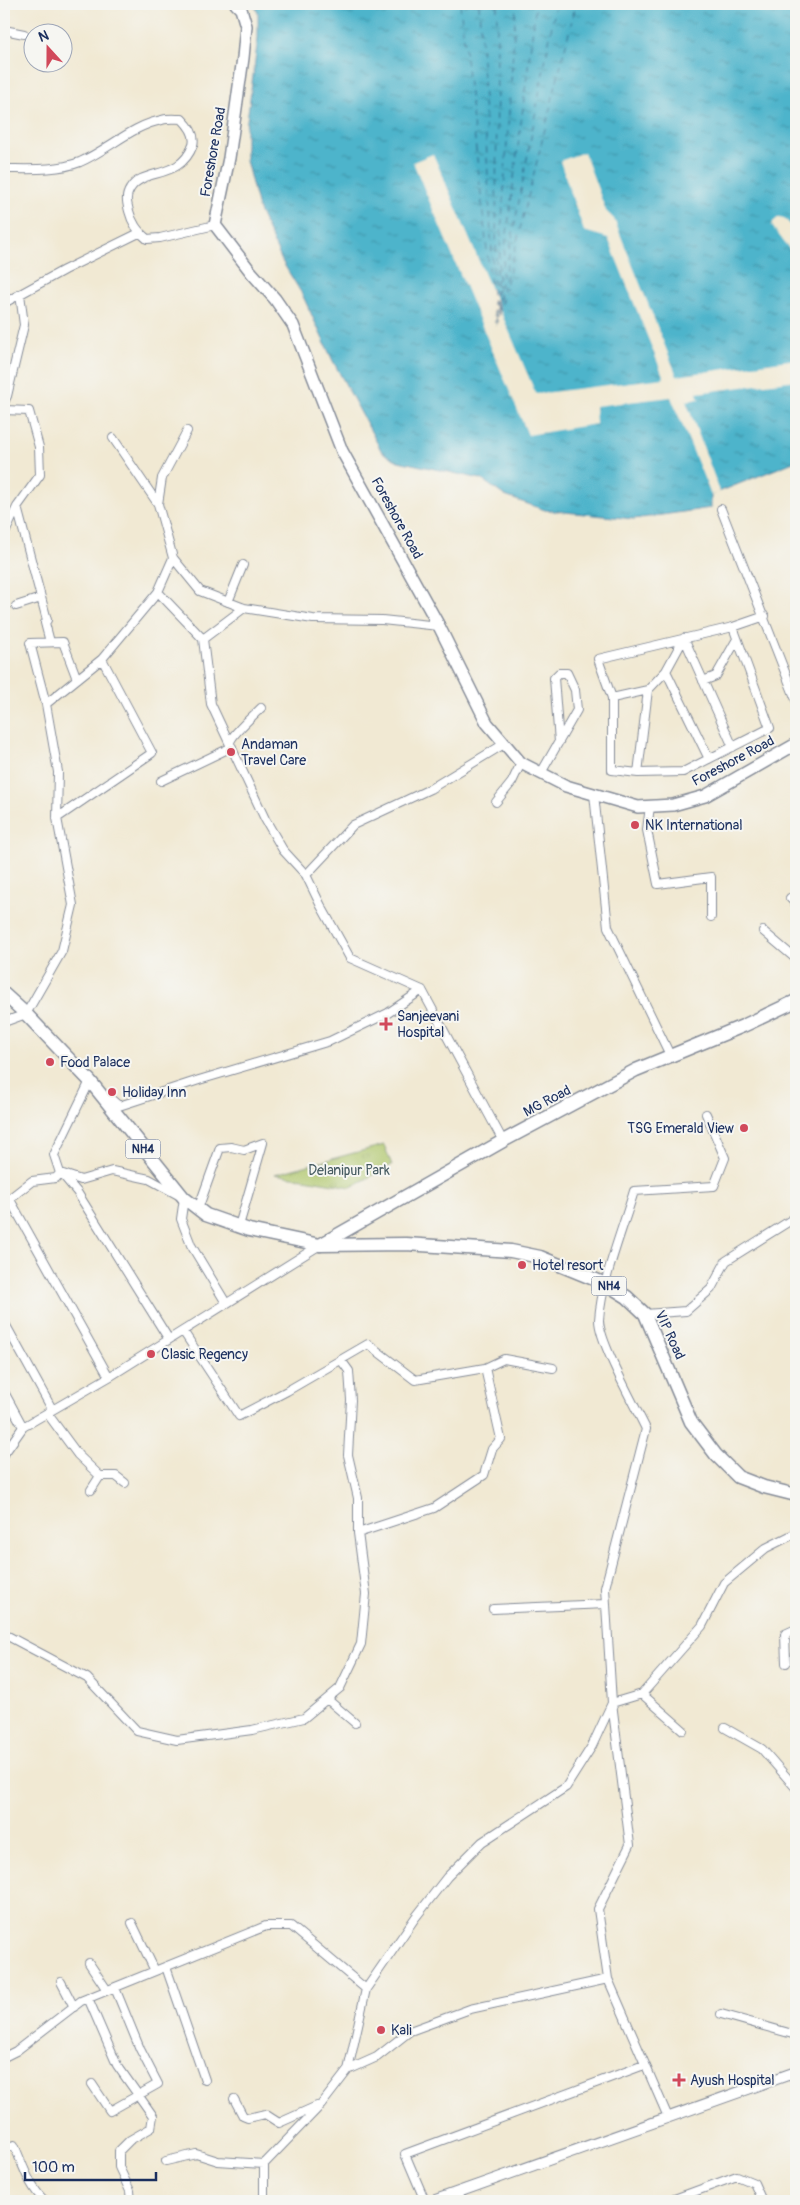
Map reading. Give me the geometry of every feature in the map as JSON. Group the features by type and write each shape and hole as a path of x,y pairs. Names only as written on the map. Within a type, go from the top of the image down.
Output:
{"main road":[{"name":"Foreshore Road","path":"236,4 241,9 246,26 243,58 229,158 215,226 275,299 293,325 342,451 439,626 487,723 521,763 566,786 638,807 673,805 705,796 796,744"},
{"name":"NH4","path":"4,994 26,1014 90,1081 184,1198 206,1214 239,1226 320,1245"},
{"name":"MG Road","path":"320,1245 503,1141 636,1070 743,1026 796,1001"},
{"name":"VIP Road","path":"320,1245 406,1244 510,1251 540,1257 606,1284 627,1297 645,1314 691,1422 716,1455 738,1477 764,1488 796,1495"}],"street":[{"path":"4,30 22,34"},
{"path":"4,169 38,170 78,163 105,150 141,127 162,120 182,119 190,127 194,141 188,157 175,168 141,180 130,188 126,198 132,221 139,233 147,239 215,226"},
{"path":"4,303 139,233"},
{"path":"4,402 24,325 20,294"},
{"path":"4,410 29,411 39,447 40,475 17,507 4,535"},
{"path":"158,504 162,478 187,432"},
{"path":"113,438 158,504 173,558 200,591 244,608 313,619 382,620 439,626"},
{"path":"17,507 41,598 50,642"},
{"path":"722,509 796,700"},
{"path":"46,704 102,659 158,592 173,558"},
{"path":"228,602 243,565"},
{"path":"158,592 202,639 211,704 265,819 283,850 306,874 321,906 350,958 422,990 503,1141"},
{"path":"16,606 41,598"},
{"path":"202,639 244,608"},
{"path":"733,627 770,728 683,772 638,773 612,770 612,698 598,658 733,627 765,616"},
{"path":"612,698 648,690 666,671 684,638"},
{"path":"684,638 733,747"},
{"path":"703,681 716,676 737,639"},
{"path":"4,1022 26,1014 62,951 73,905 56,818 58,772 46,704 30,643 63,642 77,679"},
{"path":"56,818 152,753 102,659"},
{"path":"666,671 710,759"},
{"path":"541,773 578,710 574,690 567,674 559,673 554,678 559,742"},
{"path":"638,773 648,690"},
{"path":"231,745 233,734 248,723 261,708"},
{"path":"306,874 353,826 430,789 504,744"},
{"path":"160,781 231,745"},
{"path":"496,802 512,782 521,763"},
{"path":"594,794 608,927 670,1055"},
{"path":"650,806 647,830 658,884 710,877 710,917"},
{"path":"790,898 796,904"},
{"path":"763,932 796,959"},
{"path":"168,1338 77,1192 60,1173 54,1154 90,1081 119,1106 330,1041 388,1013 422,990"},
{"path":"668,2117 608,1979 598,1909 630,1845 612,1703 605,1588 646,1429 609,1353 599,1322 606,1284 634,1191 714,1186 725,1158 706,1114"},
{"path":"198,1209 220,1148 231,1147 244,1150 263,1143 239,1226"},
{"path":"60,1173 80,1180 112,1171 149,1179 184,1198 181,1219 191,1245 226,1303"},
{"path":"60,1173 56,1178 32,1181 6,1200 108,1377"},
{"path":"645,1314 686,1311 711,1289 726,1261 796,1217"},
{"path":"4,1454 23,1427 108,1377 320,1245"},
{"path":"4,1322 50,1411 78,1455 100,1476 116,1476 125,1482"},
{"path":"183,1331 239,1416 287,1391 368,1344 416,1380 486,1368 504,1359 553,1368"},
{"path":"4,1634 87,1678 137,1731 177,1740 252,1730 304,1718 340,1688 361,1644 366,1594 358,1532 358,1498 348,1455 351,1400 349,1371 341,1360"},
{"path":"358,1532 434,1508 484,1475 492,1449 500,1440 486,1368"},
{"path":"4,1392 23,1427"},
{"path":"91,1490 100,1476"},
{"path":"264,2201 264,2164 321,2104 348,2070 366,1989 442,1884 482,1842 566,1787 592,1746 612,1703 642,1694 702,1626 724,1583 766,1548 796,1533"},
{"path":"493,1609 606,1604"},
{"path":"786,1663 785,1634 796,1629"},
{"path":"642,1694 684,1730"},
{"path":"327,1698 355,1723"},
{"path":"725,1728 762,1749 796,1788"},
{"path":"132,1923 155,1971"},
{"path":"4,2057 16,2051 88,1998 266,1926 291,1926 366,1989"},
{"path":"90,1963 111,1989 158,2084 110,2111 92,2084"},
{"path":"166,1967 205,2080"},
{"path":"348,2070 377,2057 410,2031 444,2018 470,2010 608,1979"},
{"path":"61,1982 74,2007"},
{"path":"88,1998 117,2065 153,2116 151,2128 130,2140 119,2151 118,2167 130,2191 131,2201"},
{"path":"721,2014 796,2035"},
{"path":"425,2201 405,2154 644,2065"},
{"path":"433,2201 796,2072"},
{"path":"234,2099 243,2116 248,2118 265,2114 279,2123 321,2104"},
{"path":"4,2148 14,2145 31,2185 45,2201"},
{"path":"166,2161 196,2154 218,2161 264,2164"},
{"path":"669,2201 737,2176 754,2183 762,2201"}],"green space":[{"name":"Delanipur Park","path":"384,1145 392,1165 351,1187 275,1174"}],"water":[{"path":"254,4 796,4 796,461 711,495 711,508 634,519 545,510 505,496 481,479 398,461 382,452 333,361 302,294 282,261 258,208 246,160 246,128 258,38 258,13"}],"pier":[{"path":"584,152 606,211 614,219 677,376 796,359 796,380 697,393 699,399 686,401 720,492 716,494 711,495 671,397 595,406 596,424 528,435 413,162 433,154 536,394 664,378 608,238 584,231 560,161"},
{"path":"779,217 784,218 796,231 796,258 772,226 773,222"}],"ferry route":[{"path":"460,4 495,323"},
{"path":"479,4 495,311"},
{"path":"496,318 497,4"},
{"path":"496,313 516,4"},
{"path":"496,321 536,4"},
{"path":"498,313 556,4"},
{"path":"496,326 576,4"}],"place":[{"name":"Andaman Travel Care","path":"231,752"},
{"name":"NK International","path":"635,825"},
{"name":"Sanjeevani Hospital","path":"386,1024"},
{"name":"Food Palace","path":"50,1062"},
{"name":"Holiday Inn","path":"112,1092"},
{"name":"TSG Emerald View","path":"744,1128"},
{"name":"Hotel resort","path":"522,1265"},
{"name":"Clasic Regency","path":"151,1354"},
{"name":"Kali","path":"381,2030"},
{"name":"Ayush Hospital","path":"679,2080"}]}
